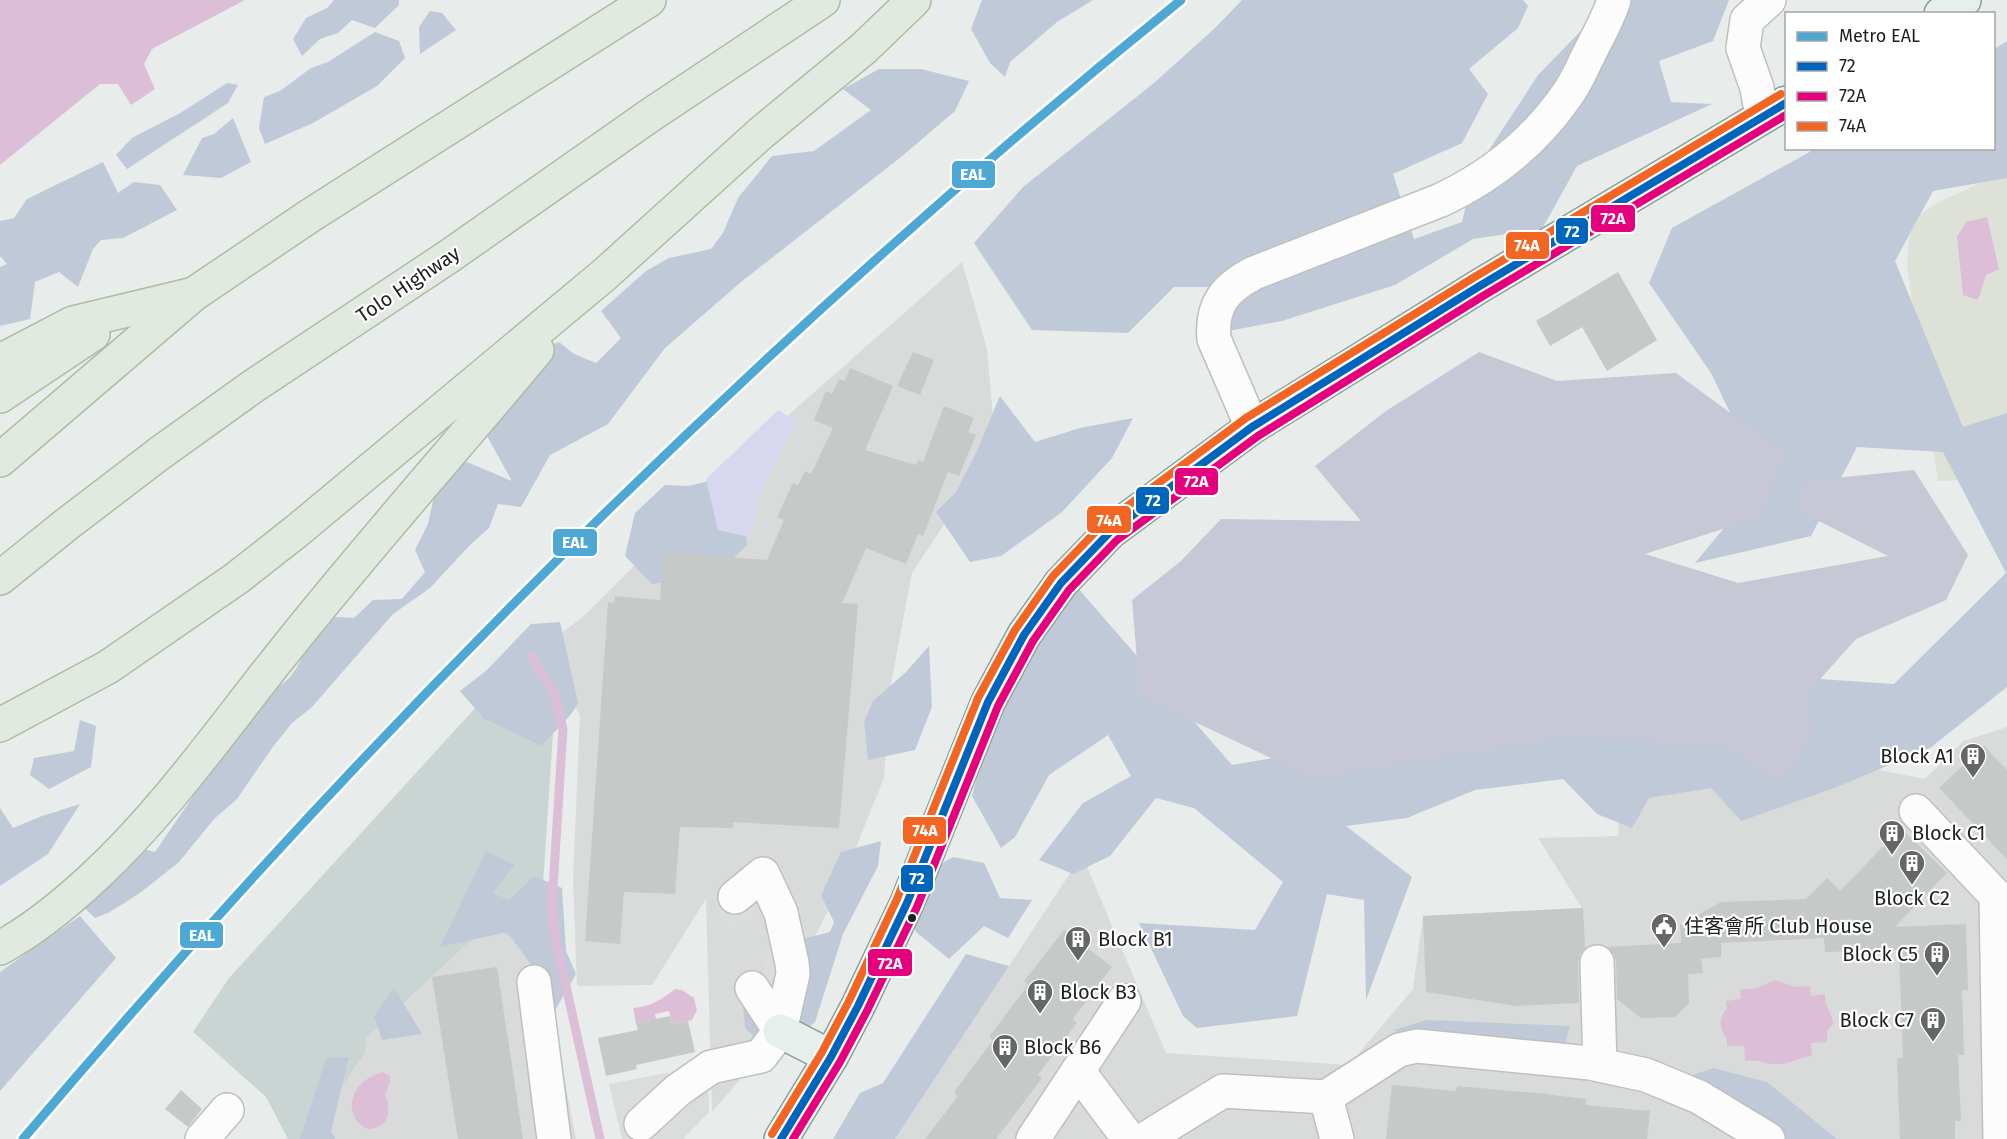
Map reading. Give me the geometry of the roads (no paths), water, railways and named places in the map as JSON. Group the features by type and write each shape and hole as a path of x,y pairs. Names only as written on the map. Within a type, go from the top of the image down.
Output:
{"highway":[{"path":"0,460 194,294 311,215 649,0"},
{"name":"Tolo Highway","path":"0,578 160,453 255,385 448,258 649,116 823,0"},
{"path":"0,725 108,667 237,578 298,530 604,275 761,133 863,50 914,0"},
{"path":"0,948 40,924 68,901 145,827 350,570 547,338 604,275"},
{"path":"0,361 73,324 194,294"},
{"path":"0,396 132,308"}],"main road":[{"path":"1944,12 1964,0"},
{"path":"781,1139 831,1057 907,903 988,702 1024,634 1061,583 1110,532 1252,427 1320,387 1478,286 1774,110"},
{"path":"780,1031 831,1057"}],"lane":[{"path":"1252,427 1214,339 1213,326 1220,300 1229,290 1254,273 1441,200 1467,188 1491,172 1532,136 1569,93 1608,18 1614,0"},
{"path":"1769,0 1747,20 1743,48 1757,88 1774,110"},
{"path":"1916,811 1996,896 2000,1139"},
{"path":"641,1125 678,1090 711,1067 760,1056 780,1031 793,974 781,913 763,874 735,897"},
{"path":"1597,962 1600,1065"},
{"path":"534,982 554,1139"},
{"path":"752,988 780,1031"},
{"path":"1033,1139 1124,1001"},
{"path":"1145,1139 1223,1091 1326,1097 1399,1050 1417,1046 1600,1065 1646,1075 1699,1097 1768,1139"},
{"path":"1078,1071 1129,1139"},
{"path":"1326,1097 1336,1139"},
{"path":"202,1139 227,1110"}],"waterway":[{"path":"531,656 554,693 563,729 552,904 555,937 600,1139"}],"metro line":[{"name":"EAL","path":"23,1139 156,985 293,834 432,687 575,542 722,401 871,264 1024,130 1181,0"}],"place":[{"name":"Block A1","path":"1973,779"},
{"name":"Block C1","path":"1892,856"},
{"name":"Block C2","path":"1912,886"},
{"name":"住客會所 Club House","path":"1664,949"},
{"name":"Block B1","path":"1078,962"},
{"name":"Block C5","path":"1937,977"},
{"name":"Block B3","path":"1040,1015"},
{"name":"Block C7","path":"1933,1043"},
{"name":"Block B6","path":"1005,1070"}]}
